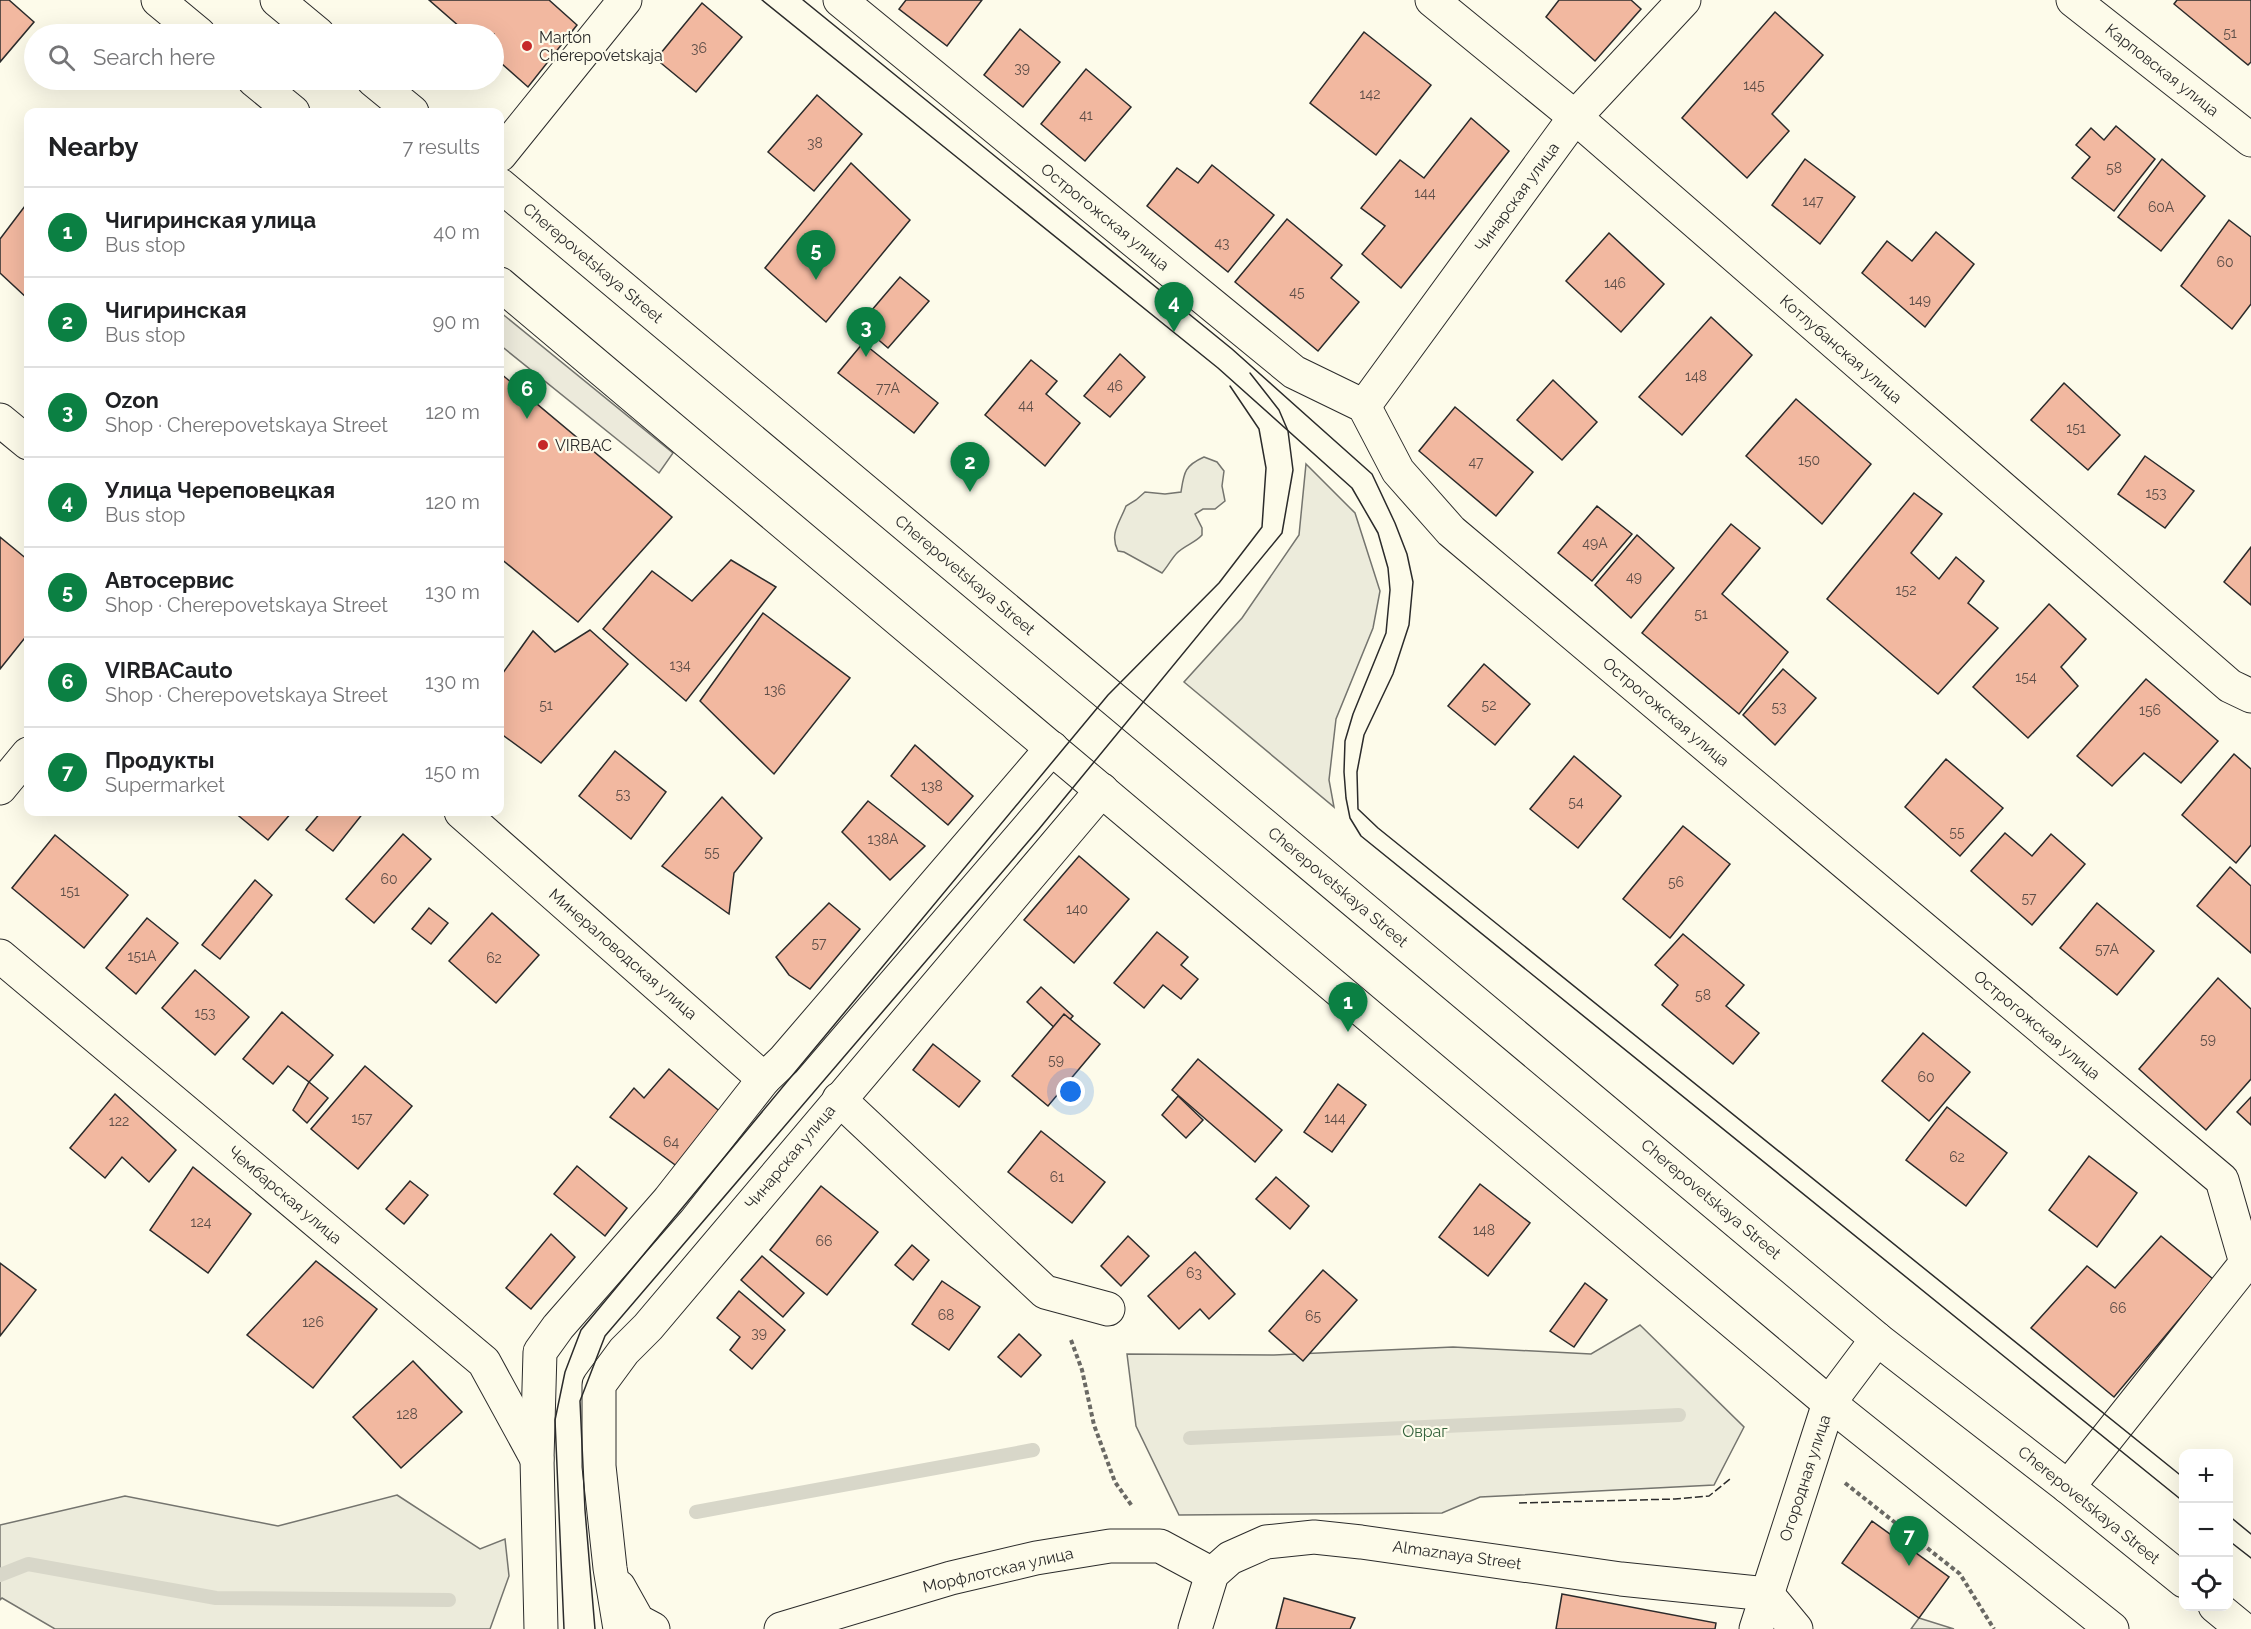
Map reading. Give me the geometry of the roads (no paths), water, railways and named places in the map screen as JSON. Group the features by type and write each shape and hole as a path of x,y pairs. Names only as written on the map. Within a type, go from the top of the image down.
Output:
{"main road":[{"path":"158,0 187,24"},
{"path":"277,0 306,24"},
{"path":"504,150 625,0"},
{"name":"Острогожская улица","path":"840,0 1294,372 1364,406 1398,471 1451,531 2222,1180 2246,1263 2068,1487"},
{"name":"Котлубанская улица","path":"1432,0 1575,117 2229,686 2251,696"},
{"name":"Чинарская улица","path":"1364,406 1575,117 1684,0"},
{"name":"Карповская улица","path":"2073,0 2251,140"},
{"path":"266,90 288,108"},
{"path":"385,90 407,108"},
{"name":"Cherepovetskaya Street","path":"504,188 1877,1339 2068,1487 2179,1577"},
{"path":"504,287 1829,1402 2112,1629"},
{"path":"0,420 24,440"},
{"path":"541,1629 537,1459 540,1352 558,1327 669,1200 774,1070 1052,748"},
{"path":"0,788 24,759"},
{"name":"Чинарская улица","path":"620,1629 599,1466 599,1385 624,1351 648,1327 1102,790"},
{"name":"Минераловодская улица","path":"466,816 774,1070"},
{"name":"Чембарская улица","path":"0,956 484,1362 537,1459"},
{"path":"839,1099 1045,1292 1108,1309"},
{"name":"Огородная улица","path":"1756,1629 1829,1402 1877,1339"},
{"name":"Almaznaya Street","path":"1212,1574 1230,1558 1266,1542 1314,1537 1621,1579 1767,1594"},
{"name":"Морфлотская улица","path":"782,1629 951,1578 1036,1558 1110,1546 1160,1546 1212,1574"},
{"path":"611,1571 638,1621 653,1629"},
{"path":"1195,1629 1212,1574"},
{"path":"1767,1594 1796,1629"},
{"path":"2221,1611 2243,1629"}],"waterway":[{"path":"1190,1438 1679,1415"},
{"path":"696,1512 1033,1450"},
{"path":"0,1575 28,1564 216,1598 449,1600"}],"tram line":[{"path":"762,0 1218,368 1352,488 1378,533 1388,568 1390,590 1386,633 1353,714 1345,741 1346,798 1350,818 1361,836 2179,1498"},
{"path":"803,0 1232,349 1372,474 1407,554 1413,582 1409,625 1393,674 1364,735 1357,772 1358,809 1378,828 2179,1474"},
{"path":"595,1629 585,1510 580,1401 605,1336 1039,829 1282,533 1293,470 1288,431 1279,410 1250,373"},
{"path":"564,1629 555,1420 565,1372 581,1330 1108,695 1219,583 1262,527 1266,468 1259,429 1230,386"},
{"path":"2233,1519 2251,1534"},
{"path":"2233,1544 2251,1558"}],"place":[{"name":"Marton Cherepovetskaja","path":"527,46"},
{"name":"Автосервис","path":"816,280"},
{"name":"Улица Череповецкая","path":"1174,332"},
{"name":"Ozon","path":"866,357"},
{"name":"VIRBACauto","path":"527,419"},
{"name":"VIRBAC","path":"543,445"},
{"name":"Чигиринская","path":"970,492"},
{"name":"Чигиринская улица","path":"1348,1032"},
{"name":"Продукты","path":"1909,1566"}],"park label":[{"name":"Овраг","path":"1425,1431"}]}
